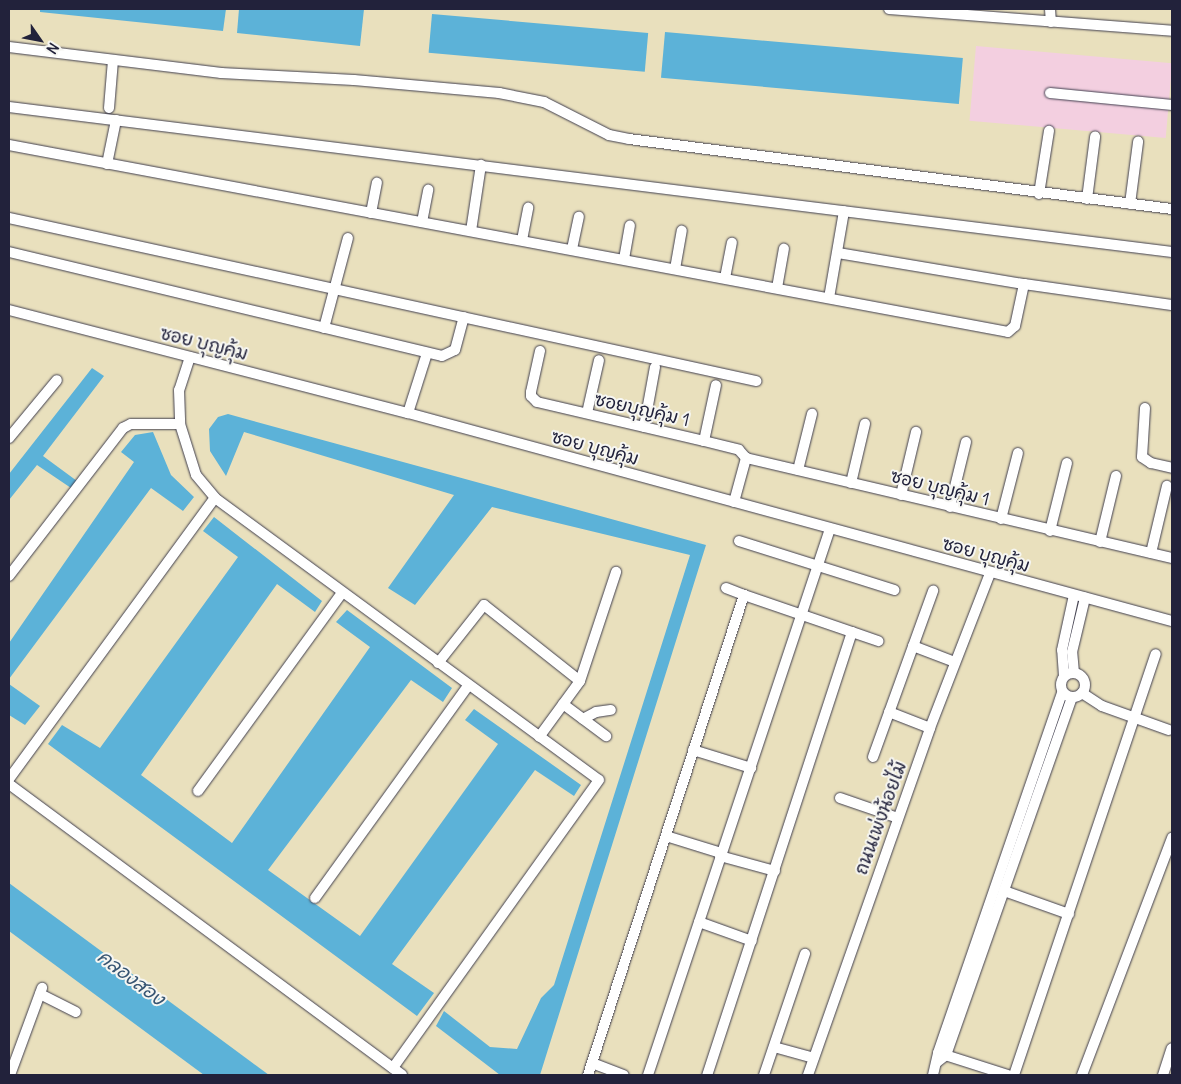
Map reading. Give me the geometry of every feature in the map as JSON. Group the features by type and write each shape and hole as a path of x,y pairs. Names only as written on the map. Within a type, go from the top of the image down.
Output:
{"street":[{"path":"891,9 955,11 1050,22 1172,31"},
{"path":"1050,9 1050,22"},
{"path":"9,47 221,73 354,80 499,93 544,102 610,135 629,139 1040,194 1172,209"},
{"path":"109,108 113,60"},
{"path":"1050,94 1172,105"},
{"path":"9,107 1172,252"},
{"path":"107,164 116,120"},
{"path":"1040,194 1048,131"},
{"path":"1087,200 1095,138"},
{"path":"1130,204 1138,142"},
{"path":"9,145 1008,332 1015,326 1024,284"},
{"path":"471,231 481,165"},
{"path":"371,213 377,183"},
{"path":"422,222 428,190"},
{"path":"522,240 528,208"},
{"path":"829,298 844,211"},
{"path":"572,249 578,217"},
{"path":"9,218 756,381"},
{"path":"624,259 630,226"},
{"path":"675,269 682,231"},
{"path":"324,328 332,287 348,238"},
{"path":"725,278 732,242"},
{"path":"776,288 784,249"},
{"path":"9,252 428,353 452,354 458,344 464,317"},
{"path":"838,253 1024,284 1172,304"},
{"name":"ซอย บุญคุ้ม","path":"9,310 408,413 1074,596 1172,621"},
{"name":"ซอยบุญคุ้ม 1","path":"540,351 531,392 538,402 704,441 742,454"},
{"path":"408,413 428,353"},
{"path":"190,357 179,390 180,424 196,474 215,498 468,686 597,778 598,783 393,1068"},
{"path":"587,414 600,360"},
{"path":"644,427 655,367"},
{"path":"9,438 57,380"},
{"path":"704,441 716,385"},
{"path":"1145,408 1142,457 1151,463 1172,468"},
{"path":"798,470 812,414"},
{"path":"9,576 74,490 131,424 180,424"},
{"path":"852,483 865,424"},
{"path":"901,495 916,432"},
{"path":"950,507 966,442"},
{"path":"1001,519 1018,453"},
{"path":"734,502 742,454"},
{"name":"ซอย บุญคุ้ม 1","path":"742,454 798,470 950,507 1172,558"},
{"path":"1050,531 1067,463"},
{"path":"1100,542 1116,476"},
{"path":"1151,553 1167,486"},
{"path":"9,779 215,498"},
{"path":"648,1075 720,854 820,566 830,529"},
{"path":"739,540 894,590"},
{"path":"539,737 580,681 616,572"},
{"name":"ถนนเพ่งน้อยไม้","path":"808,1075 930,728 990,573"},
{"path":"726,588 878,641"},
{"path":"873,757 932,591"},
{"path":"198,791 342,593"},
{"path":"588,1075 744,595"},
{"path":"1074,596 1062,650 1069,675 1084,683 1082,693"},
{"path":"941,1057 1062,692 1061,682 1069,675 1072,652 1085,598"},
{"path":"438,663 483,604 580,681"},
{"path":"707,1075 852,632"},
{"path":"913,646 955,662"},
{"path":"1014,1075 1156,654"},
{"path":"315,898 468,686"},
{"path":"1062,692 1072,698"},
{"path":"1082,693 1102,706 1169,730"},
{"path":"933,1075 1004,891 1072,698 1082,693"},
{"path":"563,704 606,736"},
{"path":"583,719 596,712 611,710"},
{"path":"889,712 930,728"},
{"path":"693,750 751,768"},
{"path":"9,784 402,1075"},
{"path":"840,798 898,818"},
{"path":"666,836 775,871"},
{"path":"1082,1075 1172,838"},
{"path":"1004,891 1069,914"},
{"path":"699,922 752,941"},
{"path":"764,1075 805,954"},
{"path":"10,1075 41,991 76,1012"},
{"path":"774,1047 814,1058"},
{"path":"1163,1075 1172,1048"},
{"path":"941,1057 1008,1075"},
{"path":"592,1063 624,1075"}],"shaded area":[{"path":"976,46 1172,63 1166,138 969,121"}],"water":[{"path":"40,9 226,9 223,31 40,12"},
{"path":"239,9 364,9 360,46 237,33"},
{"path":"432,14 648,33 645,72 429,53"},
{"path":"665,32 963,58 959,104 661,78"},
{"path":"92,368 104,376 43,456 77,481 71,488 37,465 9,500 9,474"},
{"path":"228,414 706,545 540,1075 500,1075 436,1026 444,1011 490,1047 517,1049 541,998 554,985 690,555 492,507 415,605 388,588 454,495 244,432 226,476 210,451 209,429 218,417"},
{"path":"153,432 171,475 194,497 183,511 151,488 9,679 9,643 134,462 121,452 135,435"},
{"path":"214,517 322,601 315,612 277,584 141,775 232,843 370,647 336,622 347,610 452,688 443,702 411,680 268,870 360,936 498,744 465,720 474,709 581,785 574,796 535,770 392,964 434,993 417,1016 48,744 62,725 100,748 238,557 203,531"},
{"path":"9,684 40,706 25,725 9,715"},
{"name":"คลองสอง","path":"9,883 269,1075 204,1075 9,931"}]}
